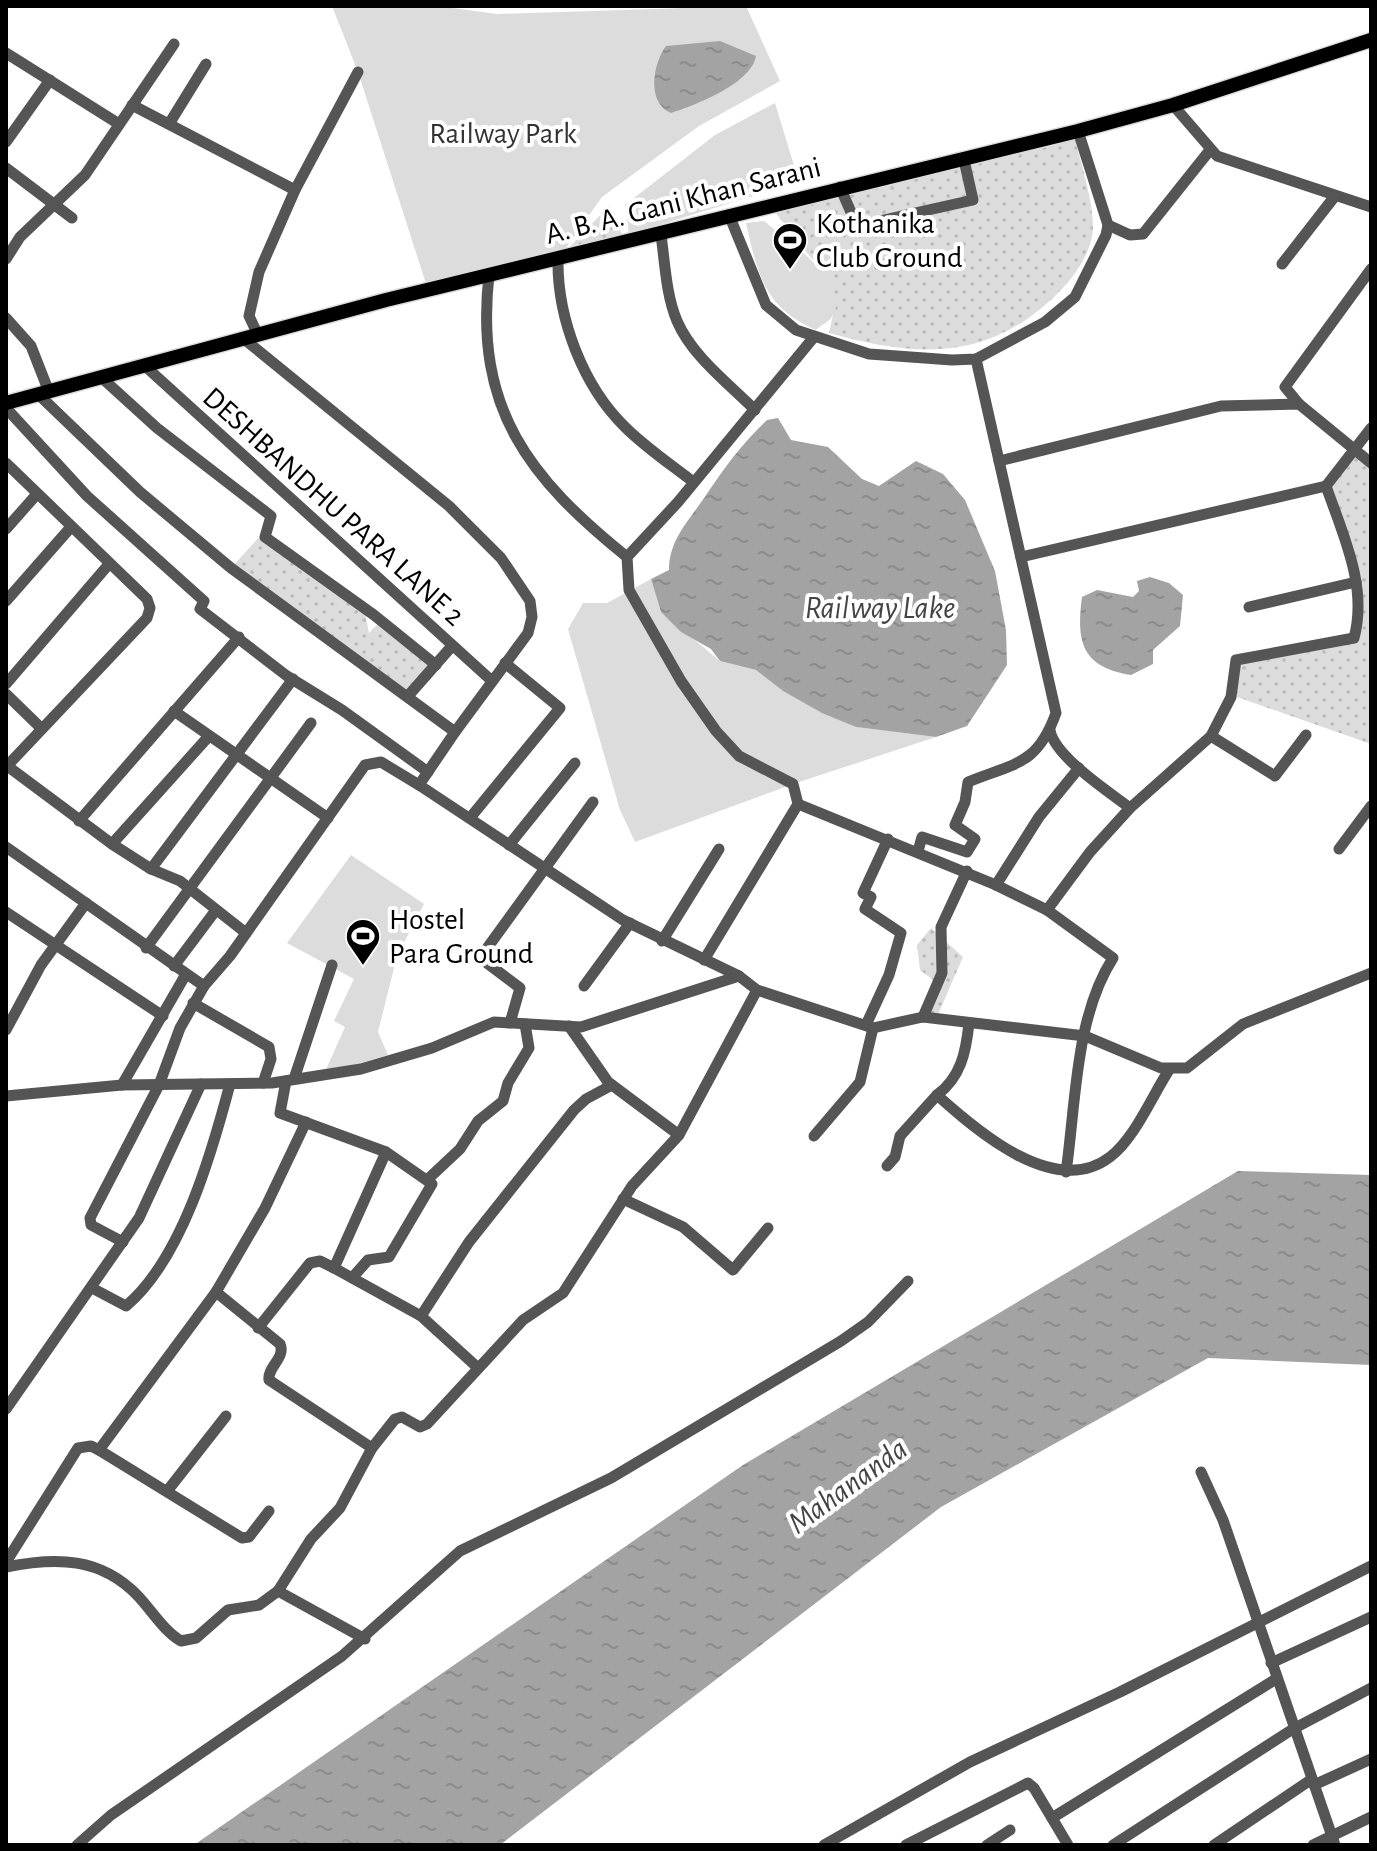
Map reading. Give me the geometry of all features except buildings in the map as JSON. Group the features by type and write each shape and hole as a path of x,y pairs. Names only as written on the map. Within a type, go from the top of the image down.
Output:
{"main road":[{"name":"A. B. A. Gani Khan Sarani","path":"6,406 44,393 489,275 1078,131 1173,105 1371,40"}],"street":[{"path":"6,259 20,237 85,175 174,44"},
{"path":"6,53 119,124"},
{"path":"169,124 206,64"},
{"path":"358,72 295,190 250,299 249,316 251,337 449,506 501,558 524,588 532,617 528,633 419,785"},
{"path":"6,142 50,80"},
{"path":"132,105 295,190"},
{"path":"1173,105 1210,150 1227,161 1371,207"},
{"path":"729,215 766,305 796,330 869,354 976,359 1045,322 1075,297 1108,225 1078,131"},
{"path":"1108,225 1130,235 1143,234 1210,150"},
{"path":"840,187 857,226 973,200 964,160"},
{"path":"6,168 72,218"},
{"path":"1282,264 1335,196"},
{"path":"661,235 669,296 677,321 702,358 755,410"},
{"path":"558,259 565,316 580,360 594,386 624,427 692,481"},
{"path":"1267,406 1285,387 1371,269"},
{"path":"489,275 488,329 497,389 507,421 527,460 545,481 589,527 627,557"},
{"path":"6,318 31,346 44,393 140,492 231,568 455,732"},
{"path":"704,960 798,804 793,784 739,756 716,731 681,681 629,590 627,557 814,337"},
{"path":"918,851 922,837 967,852 975,839 955,825 965,802 968,782 1023,763 1035,753 1050,730 1056,713 976,359"},
{"name":"DESHBANDHU PARA LANE 2","path":"145,366 492,681"},
{"path":"102,378 157,428 271,516 265,537 374,615 436,665"},
{"path":"1285,387 1299,404 1371,463"},
{"path":"999,461 1221,406 1299,404"},
{"path":"6,406 87,496 204,601 200,609 293,679 428,772"},
{"path":"1021,557 1326,486 1371,428"},
{"path":"6,463 147,599 150,608 147,618 6,766 112,844 189,888 246,933"},
{"path":"1047,910 1090,852 1130,808 1211,736 1231,697 1236,660 1354,638 1358,621 1355,569 1326,486"},
{"path":"6,529 37,494"},
{"path":"6,601 71,527"},
{"path":"6,684 109,564"},
{"path":"1249,607 1356,582"},
{"path":"79,821 239,637"},
{"path":"408,696 452,646"},
{"path":"470,818 560,708 505,663"},
{"path":"151,869 293,679"},
{"path":"6,694 42,729"},
{"path":"174,711 328,818"},
{"path":"146,948 311,723"},
{"path":"1050,730 1053,741 1079,768 1130,808"},
{"path":"1211,736 1275,776 1306,735"},
{"path":"112,844 209,736"},
{"path":"123,1242 91,1225 90,1218 159,1085 193,1003 365,765 372,761 381,762 419,785 662,941 739,976 757,990 869,1027 923,1017 1085,1036 1169,1070 1187,1068 1243,1024 1371,973"},
{"path":"509,845 575,763"},
{"path":"996,885 1039,817 1079,768"},
{"path":"510,1023 520,988 487,963 485,951 593,802"},
{"path":"798,804 996,885 1047,910 1113,958 1100,978 1085,1036 1066,1172"},
{"path":"1339,849 1371,806"},
{"path":"814,1136 860,1082 869,1027 901,933 865,909 871,897 863,893 888,839"},
{"path":"6,847 204,986"},
{"path":"662,941 719,849"},
{"path":"923,1017 942,973 941,927 967,871"},
{"path":"6,1030 20,1000 86,903"},
{"path":"174,966 216,910"},
{"path":"6,912 163,1016"},
{"path":"584,986 630,923"},
{"path":"332,965 280,1113 386,1152 428,1179 432,1188 389,1257 368,1260 352,1278"},
{"path":"122,1085 186,974"},
{"path":"6,1096 122,1085 263,1083 361,1069 432,1048 494,1022 581,1027 739,976"},
{"path":"6,1564 63,1560 92,1565 114,1575 173,1636 190,1642 228,1610 259,1605 278,1591 311,1539 340,1508 372,1448 399,1416 420,1427 427,1424 523,1320 563,1293 623,1199 679,1135 757,990"},
{"path":"193,1003 269,1047 271,1059 263,1083"},
{"path":"887,1166 895,1157 900,1136 937,1095 951,1085 954,1072 963,1062 969,1023"},
{"path":"428,1179 460,1149 478,1121 503,1101 508,1083 529,1048 525,1024"},
{"path":"569,1026 612,1085 679,1135"},
{"path":"937,1095 991,1140 1050,1169 1066,1172 1110,1157 1169,1070"},
{"path":"6,1409 92,1288 151,1197 201,1084"},
{"path":"92,1288 126,1306 168,1251 199,1185 230,1084"},
{"path":"421,1316 469,1242 574,1110 586,1099 612,1085"},
{"path":"99,1450 216,1292 265,1208 306,1122"},
{"path":"334,1268 386,1152"},
{"path":"623,1199 683,1227 733,1270 768,1228"},
{"path":"258,1328 310,1263 320,1261 421,1316 477,1367"},
{"path":"77,1845 111,1815 365,1639 460,1551 611,1478 767,1382 841,1341 868,1322 908,1281"},
{"path":"216,1292 282,1349 269,1380 372,1448"},
{"path":"168,1490 226,1416"},
{"path":"6,1564 78,1448 91,1446 99,1450 245,1539 269,1511"},
{"path":"1201,1472 1223,1520 1332,1840"},
{"path":"824,1845 970,1762 1258,1624 1371,1566"},
{"path":"278,1591 365,1639"},
{"path":"1271,1663 1371,1617"},
{"path":"1052,1818 1276,1679"},
{"path":"1113,1845 1293,1729 1371,1688"},
{"path":"1214,1845 1313,1782 1371,1759"},
{"path":"906,1845 1028,1783 1068,1845"},
{"path":"1313,1845 1332,1840 1371,1817"},
{"path":"987,1845 1010,1830"}],"green space":[{"name":"Railway Park","path":"332,6 438,6 497,14 746,6 780,81 699,126 602,197 558,259 428,290 358,72"},
{"path":"775,103 799,182 629,234 625,205 715,135"},
{"path":"1075,138 1091,205 1092,236 1087,253 1071,278 1034,314 1007,331 980,342 952,348 893,347 829,333 836,301 816,264 775,212"},
{"path":"610,205 626,244 558,259"},
{"name":"Kothanika Club Ground","path":"764,221 815,264 834,291 836,305 831,318 816,330 785,311 766,287 746,223"},
{"path":"1352,453 1371,467 1371,744 1237,697 1236,660 1355,632 1355,569 1326,486"},
{"path":"262,534 364,608 369,633 381,621 435,665 408,695 231,568"},
{"path":"651,579 661,612 720,661 756,670 783,691 856,727 936,737 793,784 635,842 620,810 568,629 583,603 607,603"},
{"name":"Hostel Para Ground","path":"351,855 424,904 397,956 378,1032 388,1055 324,1074 345,1027 334,1021 354,979 287,943"},
{"path":"931,928 963,957 936,1019 923,1017 933,980 920,970 917,945"}],"water":[{"path":"720,41 756,56 744,76 694,105 671,113 663,108 658,101 654,82 661,53 666,46"},
{"name":"Railway Lake","path":"778,418 791,440 828,447 862,479 879,486 916,461 943,474 965,500 995,571 1006,630 1007,665 967,726 936,737 856,727 822,713 783,691 756,670 720,661 711,649 681,632 661,612 651,579 669,570 672,549 680,532 733,458 767,420"},
{"path":"1150,577 1169,583 1183,595 1180,626 1153,650 1153,664 1131,675 1102,666 1092,659 1082,639 1082,597 1097,590 1133,597 1139,591 1137,581"},
{"name":"Mahananda","path":"1238,1171 1371,1175 1371,1365 1208,1358 941,1507 500,1845 194,1845 743,1465"}],"place":[{"name":"Kothanika Club Ground","path":"790,271"},
{"name":"Hostel Para Ground","path":"363,967"}]}
